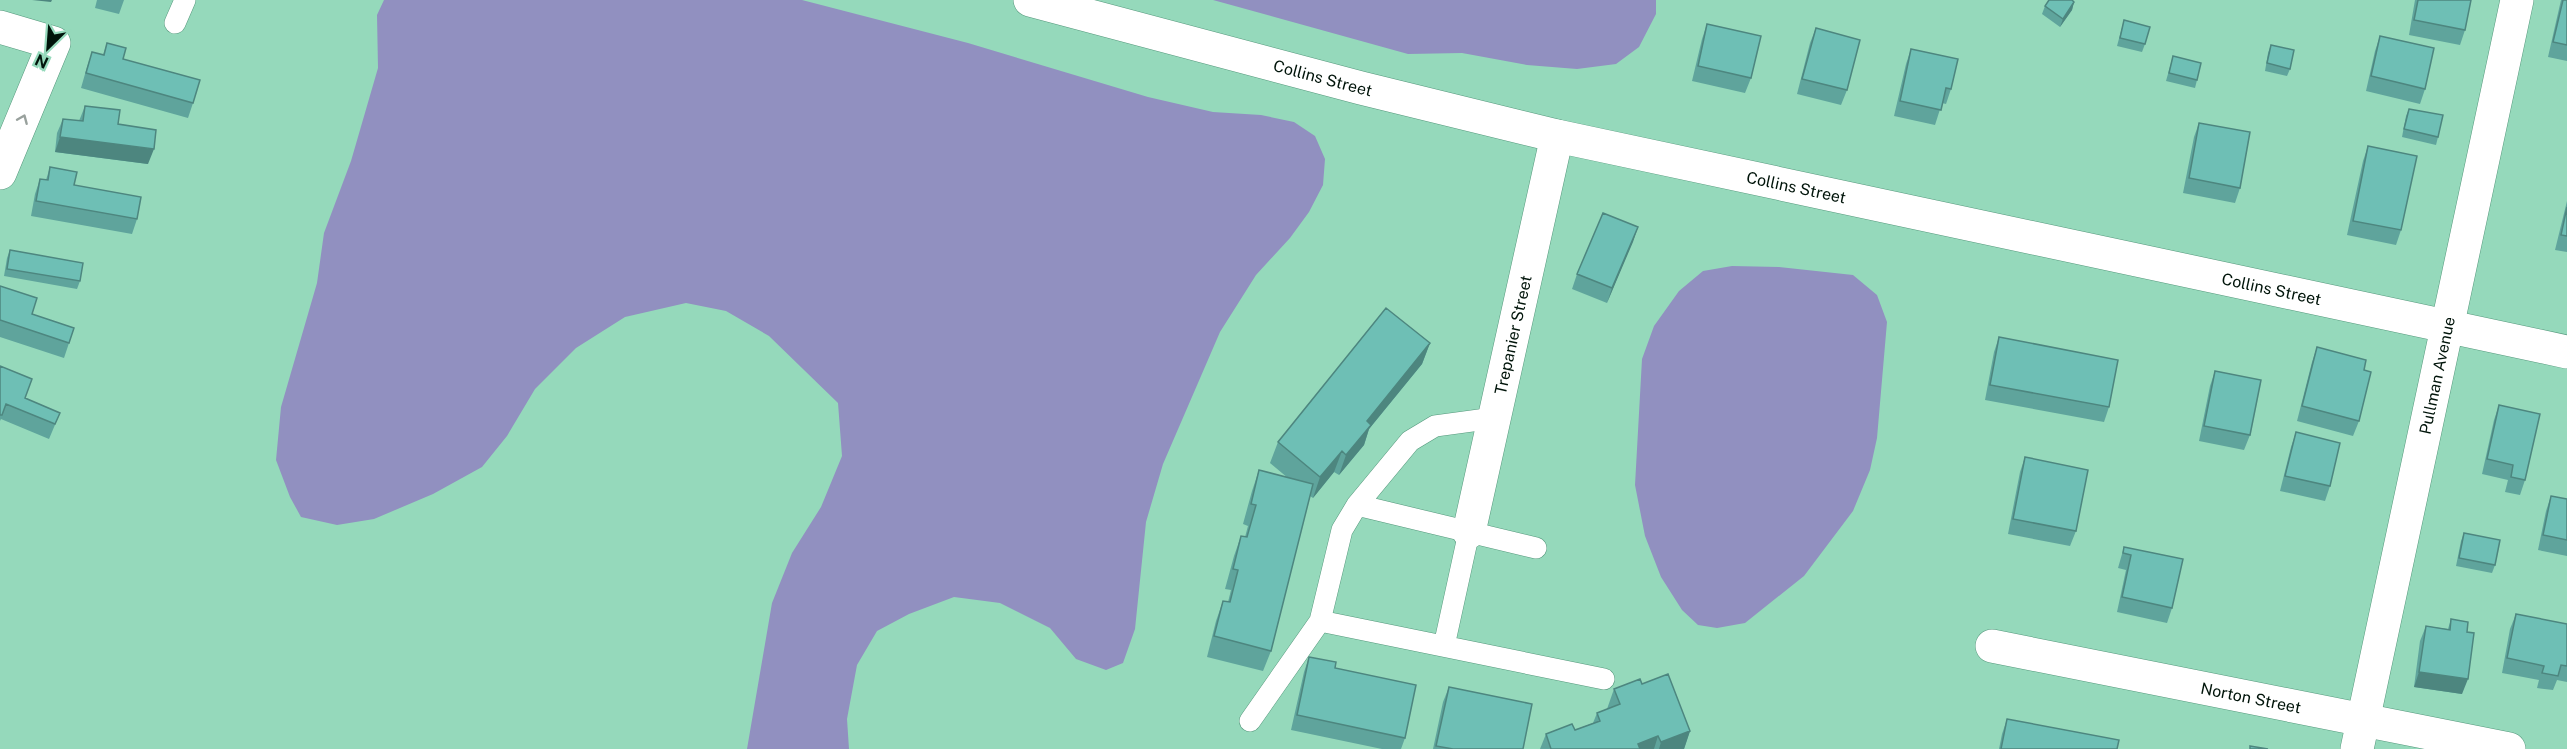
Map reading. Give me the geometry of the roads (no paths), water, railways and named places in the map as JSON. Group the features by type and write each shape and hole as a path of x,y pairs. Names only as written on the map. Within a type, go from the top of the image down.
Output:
{"street":[{"name":"Collins Street","path":"1030,0 1361,88 1557,136 2567,352"},
{"name":"Pullman Avenue","path":"2360,734 2517,0"},
{"path":"0,27 54,43 0,173"},
{"name":"Trepanier Street","path":"1469,532 1557,136"},
{"name":"Norton Street","path":"1992,645 2360,734 2509,749"}],"lane":[{"path":"175,23 185,0"},
{"path":"1250,721 1320,621 1342,530 1357,505 1410,441 1422,432 1450,422 1494,418"},
{"path":"1357,505 1536,548"},
{"path":"1444,646 1469,532"},
{"path":"1320,621 1604,679"}]}
